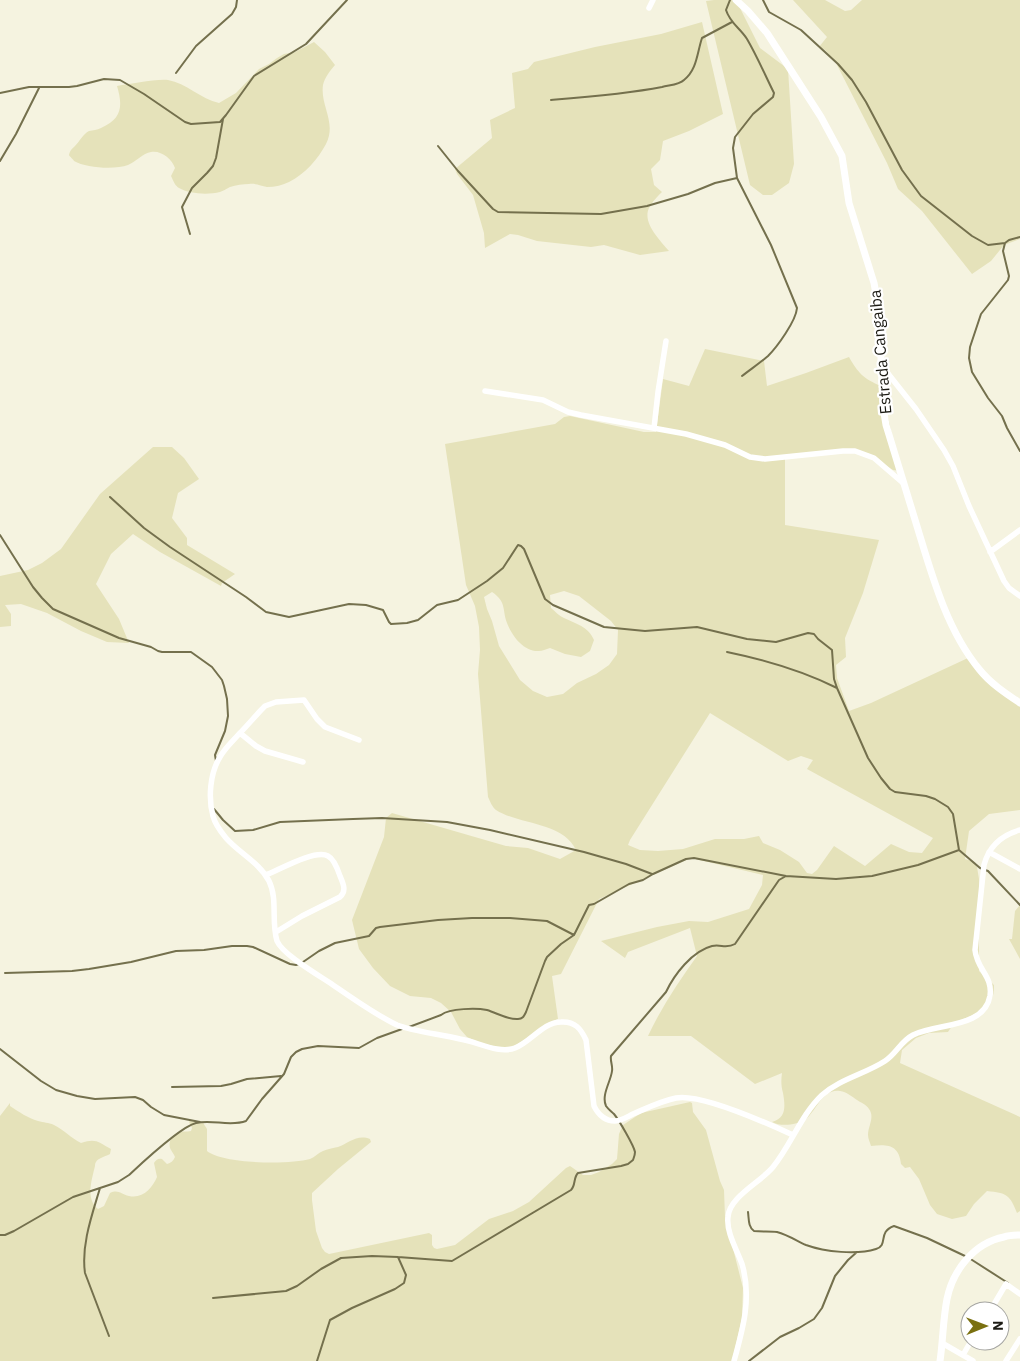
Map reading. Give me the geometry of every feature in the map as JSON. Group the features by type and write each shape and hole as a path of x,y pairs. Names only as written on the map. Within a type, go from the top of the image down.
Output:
{"street":[{"path":"649,8 653,0"},
{"name":"Estrada Cangaiba","path":"736,0 767,33 821,117 842,156 852,213 874,283 879,310 883,407 886,424 932,576 950,622 972,661 986,678 1020,702"},
{"path":"654,428 656,402 666,341"},
{"path":"882,366 916,409 944,450 953,466 969,506 1004,581 1013,592 1020,596"},
{"path":"486,391 543,400 574,414 711,440 758,459 843,451 861,453 879,462 904,485"},
{"path":"990,552 1020,530"},
{"path":"359,740 325,727 304,700 268,704 227,746 213,770 211,796 213,818 222,834 232,845 266,875 273,893 277,940 280,946 296,960 365,1007 400,1026 505,1050 519,1046 556,1022 566,1022 577,1026 586,1040 594,1106 604,1118 619,1120 666,1101 688,1097 751,1117 793,1135"},
{"path":"240,733 256,746 266,751 303,762"},
{"path":"734,1361 744,1325 746,1288 742,1265 728,1223 728,1216 733,1204 772,1168 812,1106 831,1088 885,1061 901,1044 913,1035 963,1022 978,1014 986,1006 990,994 989,982 977,963 975,950 983,870 989,852 999,839 1020,830"},
{"path":"989,852 1020,869"},
{"path":"266,875 311,856 323,854 333,860 344,888 343,894 340,897 302,916 276,932"},
{"path":"940,1361 947,1299 950,1287 963,1264 971,1254 986,1244 1004,1237 1020,1235"},
{"path":"996,1301 1006,1284 1020,1294"},
{"path":"1006,1361 1020,1339"},
{"path":"942,1343 972,1361"},
{"path":"963,1355 965,1351"}],"shaded area":[{"path":"733,0 738,4 760,48 788,69 794,164 789,183 772,195 763,195 750,185 706,1"},
{"path":"793,0 825,0 845,11 851,10 862,0 1020,0 1020,239 1004,245 991,261 972,274 922,211 898,189 887,163 836,63 825,50 819,47 827,37"},
{"path":"702,22 723,114 689,131 663,141 660,160 651,169 654,185 662,192 649,208 648,220 657,237 669,251 640,255 604,245 591,247 537,241 510,234 485,248 484,233 473,195 455,169 492,138 490,120 515,108 512,73 528,69 534,62 595,47 661,34"},
{"path":"314,42 335,65 326,77 323,85 330,128 329,136 315,161 289,182 270,187 242,184 220,192 210,193 188,192 176,186 171,176 175,168 174,165 169,158 159,152 148,153 122,167 108,168 93,167 79,163 69,156 71,150 87,132 100,129 117,116 120,100 117,86 168,80 181,84 219,103 236,93 259,69 284,54 295,52"},
{"path":"705,349 764,361 767,386 849,357 862,375 881,386 900,471 893,470 878,461 854,452 785,458 785,525 879,540 863,593 845,638 846,657 836,665 837,678 849,711 871,703 968,658 1020,705 1020,810 989,814 969,831 965,859 975,862 977,867 979,879 979,971 994,985 993,996 989,1004 983,1009 953,1025 948,1032 929,1033 916,1038 902,1050 900,1063 1020,1117 1020,1211 1017,1213 1007,1196 987,1191 974,1204 966,1216 952,1219 937,1214 930,1205 919,1179 910,1167 905,1168 901,1164 895,1149 883,1145 871,1146 868,1132 871,1112 849,1094 840,1091 829,1093 824,1096 806,1119 789,1125 776,1124 772,1122 783,1114 784,1110 781,1083 782,1073 755,1084 691,1036 648,1036 671,995 697,956 690,928 628,952 625,958 601,941 689,921 708,922 749,909 762,885 763,875 691,858 599,899 561,974 552,976 558,1019 545,1025 535,1034 512,1047 501,1048 484,1045 467,1037 460,1029 451,1012 441,1003 431,998 410,996 390,986 359,949 352,920 384,837 386,818 392,813 506,846 528,848 560,859 576,850 570,841 551,829 516,819 496,810 488,797 478,674 479,627 475,606 466,585 445,444 555,424 564,417 570,416 644,432 656,432 663,379 689,386","holes":["564,591 579,596 611,621 618,630 617,654 609,665 596,674 577,683 563,694 547,697 533,691 520,680 499,646 484,597 492,592 500,599 509,628 515,638 528,649 540,651 550,648 565,654 581,657 590,651 594,640 585,628 562,617 551,608 550,595","710,713 788,761 801,756 813,760 807,769 933,838 922,853 909,852 891,844 865,866 834,846 812,874 807,873 799,862 780,850 763,843 759,836 744,839 715,839 683,849 658,851 640,850 628,845"]},
{"path":"153,447 172,447 184,458 199,479 178,493 172,518 187,538 187,545 235,574 222,583 221,586 160,552 133,534 111,554 96,584 119,619 129,643 107,642 47,613 21,604 5,605 11,614 11,626 0,627 0,576 28,570 42,563 61,549 100,494"},
{"path":"1020,905 1020,959 1009,939 1012,939 1015,911"},
{"path":"10,1103 10,1106 24,1115 40,1122 50,1123 81,1143 94,1141 111,1149 110,1154 95,1163 91,1194 94,1205 98,1209 104,1206 110,1193 117,1192 129,1196 139,1196 150,1189 157,1177 154,1163 159,1159 162,1159 167,1164 173,1161 175,1157 170,1147 171,1140 178,1132 191,1131 190,1120 203,1122 207,1129 207,1151 227,1159 241,1161 272,1163 300,1161 310,1159 325,1150 338,1147 357,1138 370,1139 371,1142 312,1193 316,1231 322,1248 329,1254 429,1233 432,1235 432,1245 434,1248 455,1245 489,1219 513,1211 529,1202 566,1168 570,1166 583,1175 591,1175 612,1164 617,1159 619,1134 623,1125 641,1113 692,1103 693,1112 706,1130 724,1190 725,1217 743,1288 742,1318 732,1361 0,1361 0,1116"}],"waterway":[{"path":"176,73 196,46 232,14 237,0"},
{"path":"0,93 29,87 69,87 104,79 120,80 185,122 191,124 220,122 254,76 306,44 347,0"},
{"path":"730,0 726,10 728,15 747,39 774,93 773,97 753,114 735,137 733,148 737,178 771,245 797,308 790,327 776,347 768,356 742,376"},
{"path":"763,0 769,12 801,30 838,64 852,80 866,102 902,170 921,196 972,236 988,245 1005,243 1020,237"},
{"path":"551,100 635,92 682,82 692,71 702,38 732,22"},
{"path":"0,161 39,88"},
{"path":"190,234 182,207 192,188 213,166 223,119"},
{"path":"438,146 458,171 498,212 601,214 647,206 688,194 715,183 737,178"},
{"path":"1005,243 1003,251 1009,276 1008,280 981,314 970,347 969,358 972,372 1002,416 1020,451"},
{"path":"110,497 144,528 266,612 289,617 349,604 366,605 383,610 391,624 418,620 437,605 458,600 487,581 503,568 518,545 524,549 545,599 553,605 604,627 645,631 697,627 747,639 776,642 808,633 814,634 832,650 834,679 837,688 868,758 881,778 895,792 926,796 948,807 953,814 959,850 980,868 988,871 1020,905"},
{"path":"0,535 33,587 53,609 119,638 151,647 158,651 191,652 212,667 222,680 224,686 228,716 225,731 215,755 216,761"},
{"path":"727,652 783,666 837,688"},
{"path":"214,809 235,831 253,830 280,822 382,818 447,822 584,852 626,864 652,874"},
{"path":"409,1027 451,1011 464,1009 487,1010 510,1018 522,1018 547,957 574,935 589,905 629,884 643,880 686,859 694,858 786,876 836,879 872,876 918,865 959,850"},
{"path":"213,1298 286,1291 341,1258 372,1256 452,1261 571,1190 578,1173 628,1164 633,1160 634,1149 605,1102 605,1093 612,1071 611,1056 666,992 684,964 698,953 712,946 735,944 779,880 786,876"},
{"path":"303,962 335,943 369,936 376,928 438,920 510,918 547,921 574,935"},
{"path":"5,973 89,969 131,962 176,951 232,946 253,947 290,964 299,964"},
{"path":"0,1235 14,1231 73,1197 118,1182 129,1175 171,1138 189,1126 202,1122 240,1123 246,1121 284,1074 291,1057 296,1052 318,1046 359,1048 377,1038 402,1029"},
{"path":"0,1049 41,1081 56,1090 95,1099 135,1097 143,1100 164,1115 200,1122"},
{"path":"172,1087 221,1086 247,1079 281,1076"},
{"path":"100,1188 88,1230 84,1262 85,1273 109,1336"},
{"path":"748,1212 750,1225 754,1231 777,1232 806,1245 822,1249 841,1252 860,1252 876,1249 882,1245 886,1232 894,1226 927,1238 965,1256"},
{"path":"749,1361 780,1337 814,1319 822,1308 835,1276 857,1252"},
{"path":"317,1361 330,1320 404,1283 406,1275 398,1257"},
{"path":"969,1258 1008,1283"}]}
